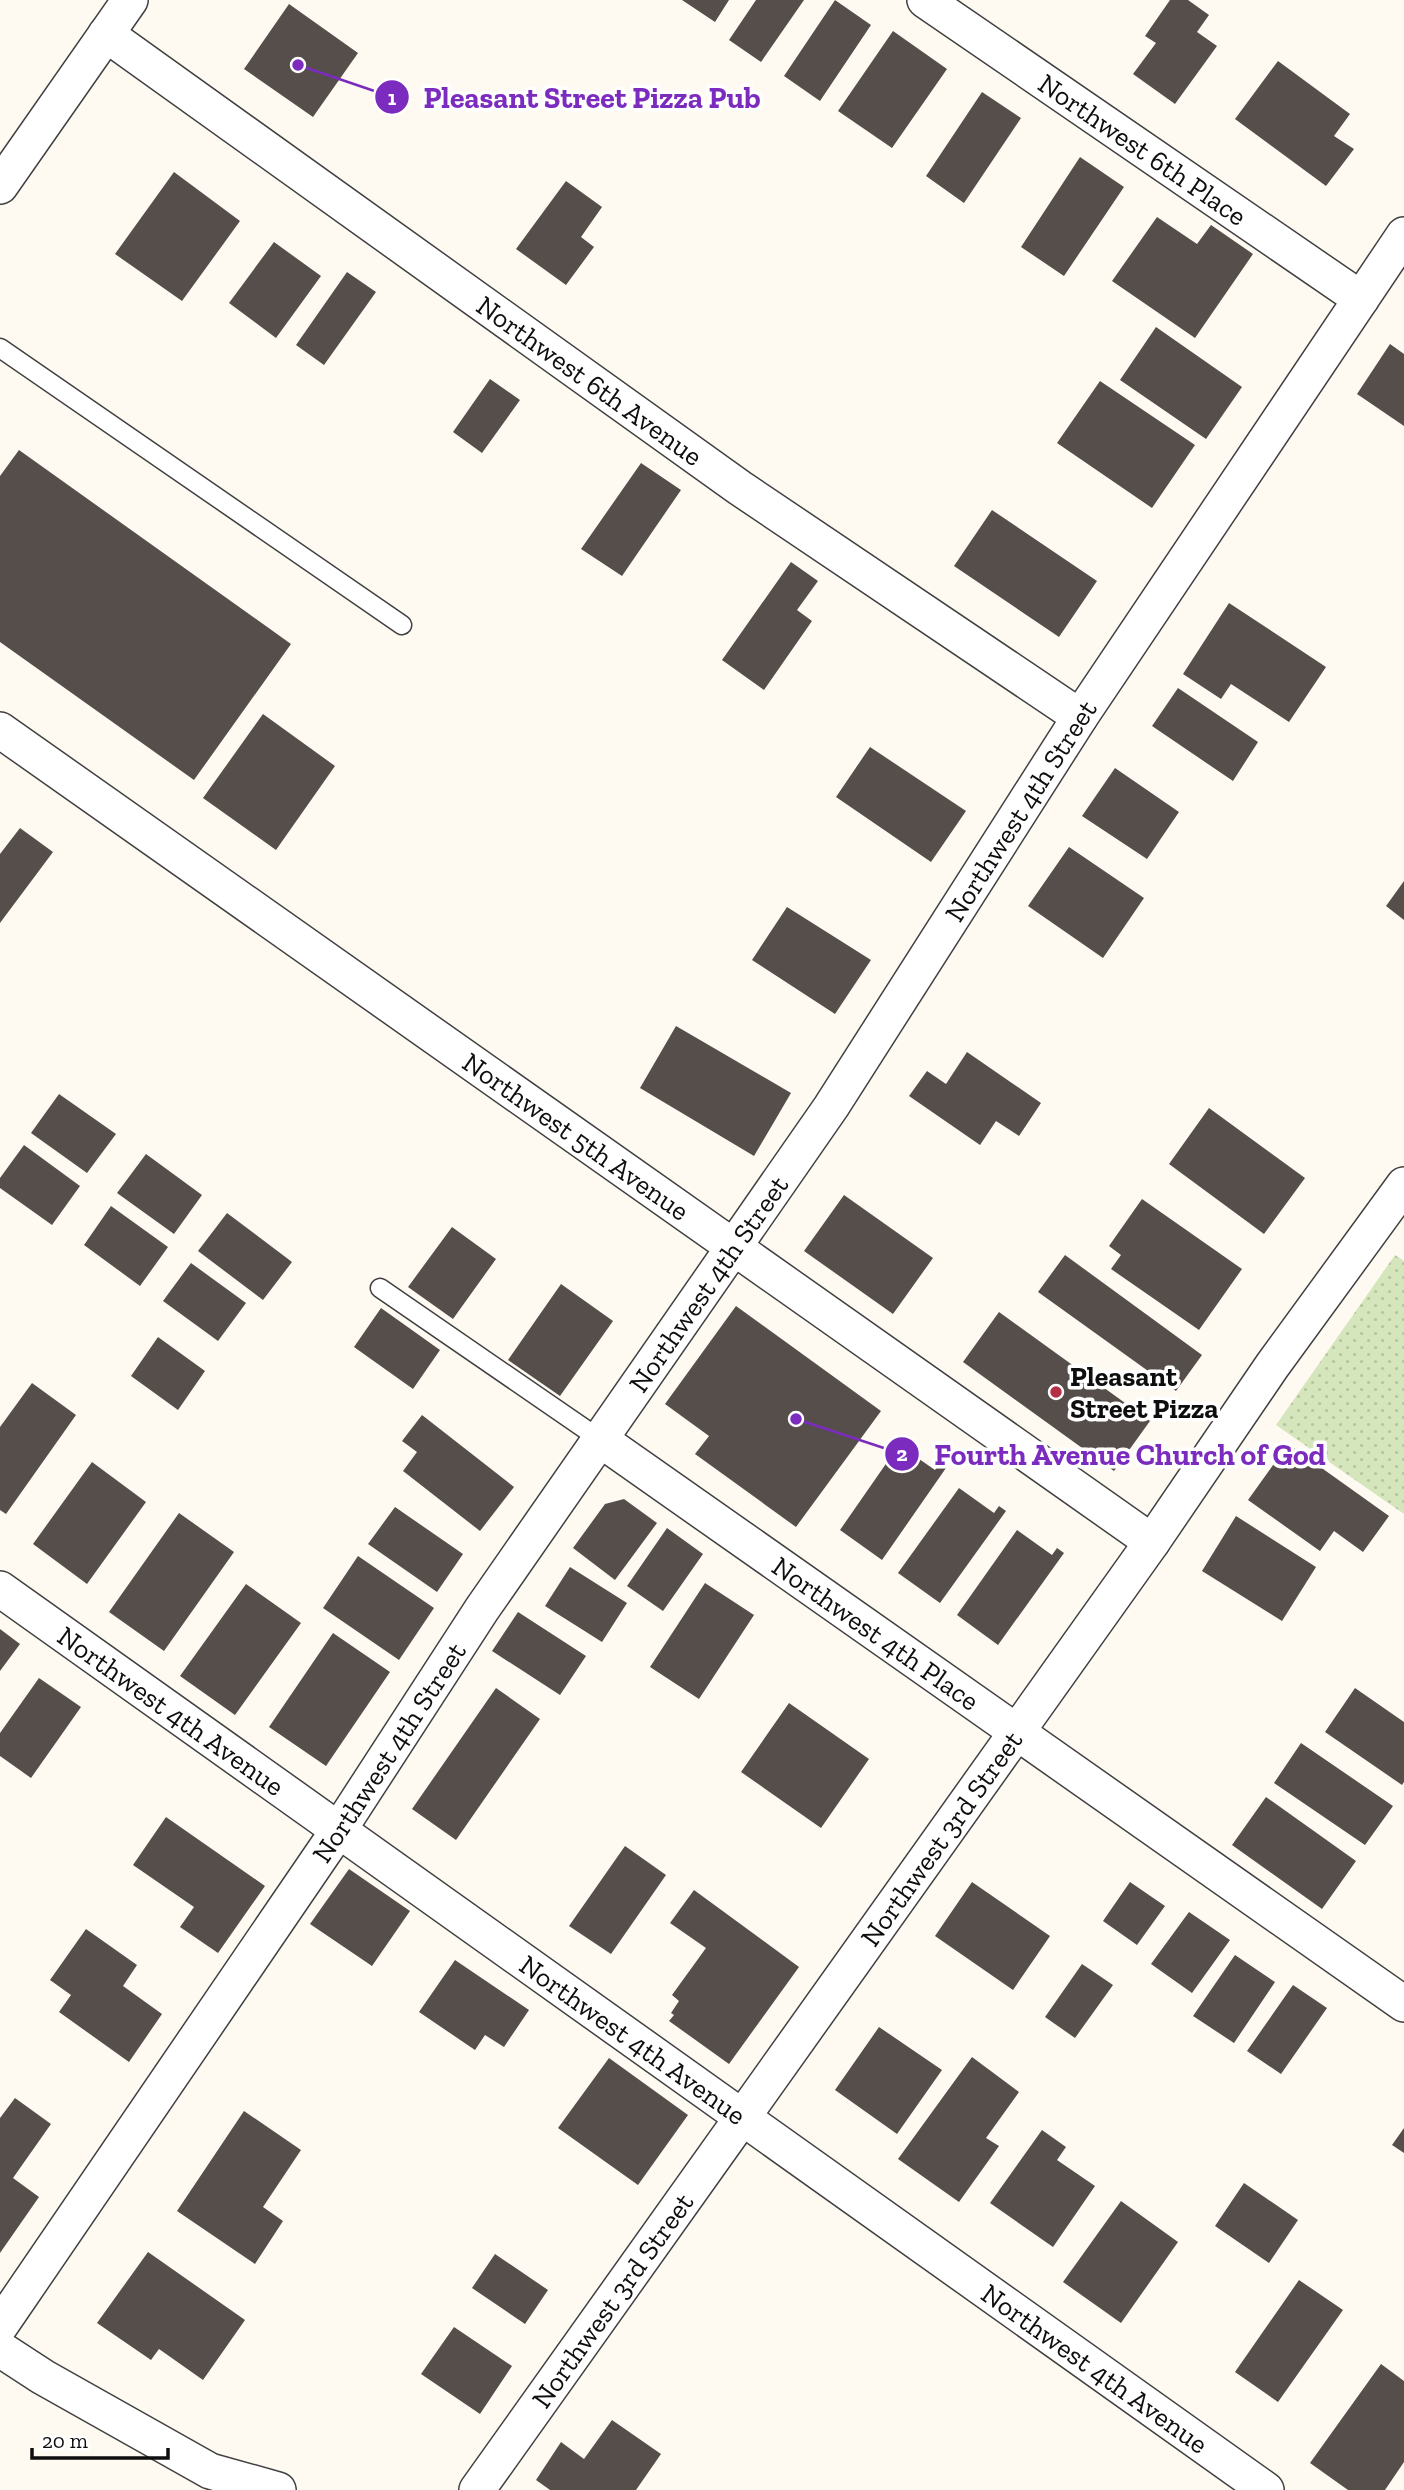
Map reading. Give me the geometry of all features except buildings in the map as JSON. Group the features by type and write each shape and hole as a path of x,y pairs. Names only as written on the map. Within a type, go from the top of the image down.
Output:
{"street":[{"path":"0,186 130,0"},
{"name":"Northwest 6th Place","path":"925,0 1361,299"},
{"name":"Northwest 6th Avenue","path":"106,34 740,488 1080,717"},
{"name":"Northwest 4th Street","path":"0,2326 338,1831 482,1609 831,1107 1080,717 1404,235"},
{"name":"Northwest 5th Avenue","path":"0,730 1152,1542"},
{"name":"Northwest 3rd Street","path":"477,2490 1017,1733 1272,1366 1404,1185"},
{"name":"Northwest 4th Place","path":"601,1440 1404,2004"},
{"name":"Northwest 4th Avenue","path":"0,1588 1266,2490"},
{"path":"0,2349 43,2377 210,2471 278,2490"}],"lane":[{"path":"0,348 402,625"},
{"name":"Northwest 4th Place","path":"380,1287 601,1440"}],"green space":[{"path":"1395,1255 1404,1261 1404,1514 1276,1425"}],"place":[{"name":"Pleasant Street Pizza Pub","path":"298,65"},
{"name":"Pleasant Street Pizza","path":"1056,1392"},
{"name":"Fourth Avenue Church of God","path":"796,1419"}]}
